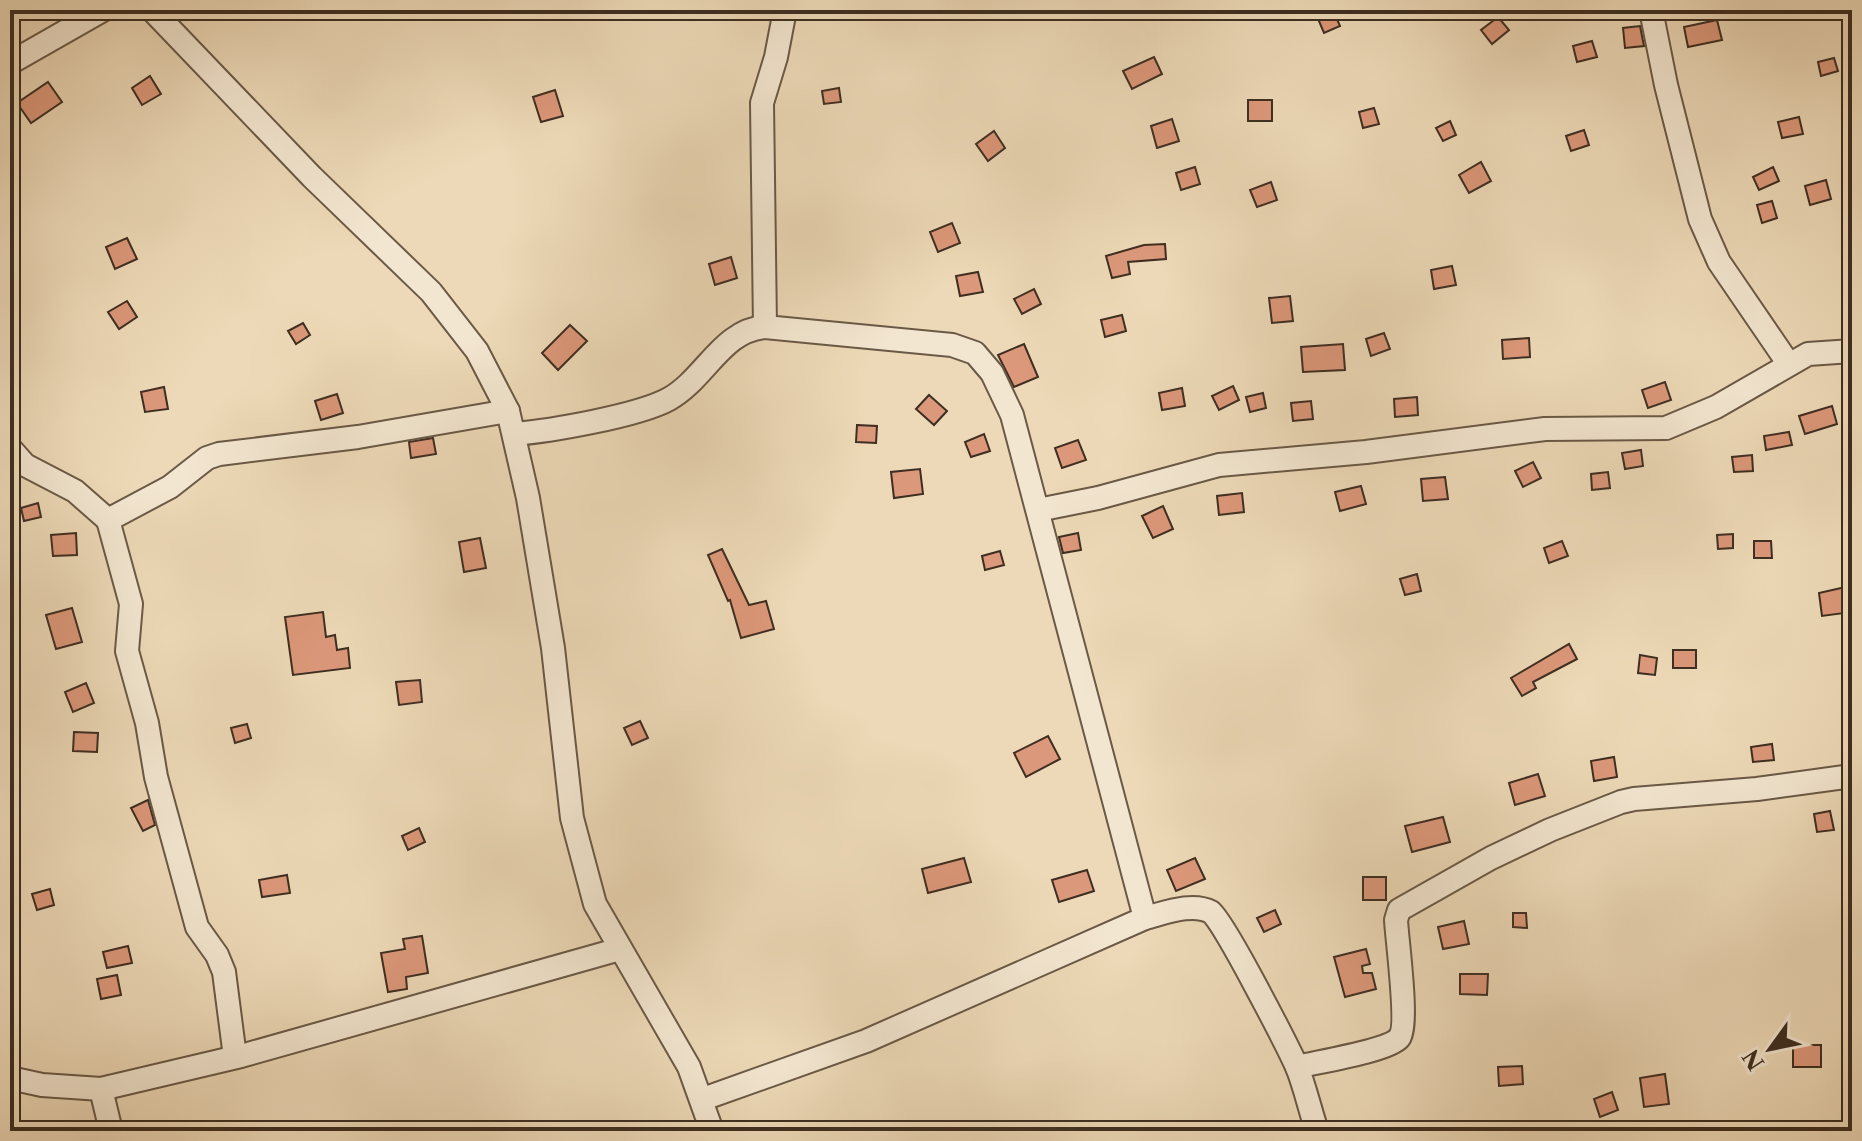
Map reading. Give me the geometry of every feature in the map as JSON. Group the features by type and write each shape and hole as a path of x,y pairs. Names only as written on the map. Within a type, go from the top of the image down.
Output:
{"street":[{"path":"10,63 103,10"},
{"path":"152,10 312,177 431,292 477,351 508,411 528,498 553,648 572,818 595,904 689,1067 712,1131"},
{"path":"765,327 762,103 776,57 785,10"},
{"path":"1651,10 1666,85 1700,219 1719,262 1788,363"},
{"path":"514,434 539,432 642,409 668,400 698,376 736,335 751,328 952,345 975,353 992,373 1012,415 1145,918"},
{"path":"1038,510 1098,498 1219,465 1366,452 1530,430 1666,428 1716,407 1788,363 1820,351 1852,351"},
{"path":"108,520 170,487 207,458 219,454 358,437 508,411"},
{"path":"10,448 25,465 75,491 108,520 129,593 127,651 147,723 156,777 197,927 217,955 224,972 235,1057"},
{"path":"1297,1067 1386,1046 1400,1037 1403,1006 1396,920 1399,910 1491,858 1578,819 1634,799 1757,789 1852,776"},
{"path":"703,1099 866,1041 1145,918 1197,908 1214,913 1230,936 1297,1067 1317,1131"},
{"path":"10,1078 42,1085 101,1089 235,1057 620,949"},
{"path":"101,1089 111,1131"}],"building":[{"path":"1333,10 1340,26 1324,33 1316,14"},
{"path":"1498,17 1509,30 1492,44 1481,30"},
{"path":"1717,20 1722,40 1688,47 1684,27"},
{"path":"1640,26 1644,46 1625,48 1623,28"},
{"path":"1592,41 1597,57 1577,62 1573,46"},
{"path":"1154,57 1162,74 1132,89 1123,71"},
{"path":"1834,58 1838,71 1821,76 1818,62"},
{"path":"150,76 161,94 142,105 132,88"},
{"path":"48,82 62,102 31,123 17,103"},
{"path":"839,88 841,102 824,104 822,91"},
{"path":"555,90 563,116 541,122 533,97"},
{"path":"1248,100 1272,100 1272,121 1248,121"},
{"path":"1374,108 1379,124 1363,128 1359,112"},
{"path":"1799,117 1803,134 1782,138 1778,122"},
{"path":"1172,119 1179,141 1157,148 1151,126"},
{"path":"1450,121 1456,135 1443,141 1436,128"},
{"path":"1584,130 1589,145 1571,151 1566,136"},
{"path":"994,131 1005,148 988,161 976,144"},
{"path":"1481,162 1491,181 1469,193 1459,175"},
{"path":"1195,167 1200,184 1181,190 1176,173"},
{"path":"1773,167 1779,181 1759,190 1753,177"},
{"path":"1826,180 1831,199 1810,205 1805,186"},
{"path":"1271,182 1277,200 1257,207 1250,190"},
{"path":"1772,201 1777,218 1762,223 1757,205"},
{"path":"952,223 960,243 938,252 930,232"},
{"path":"127,238 137,259 115,269 106,247"},
{"path":"1165,244 1166,259 1128,262 1130,274 1112,278 1106,256 1144,245"},
{"path":"731,257 737,278 715,285 709,264"},
{"path":"1452,266 1456,285 1434,289 1431,270"},
{"path":"978,272 983,292 960,296 956,276"},
{"path":"1034,289 1041,304 1022,314 1014,299"},
{"path":"1290,296 1293,321 1272,323 1269,298"},
{"path":"127,301 137,317 119,329 108,312"},
{"path":"1122,315 1126,331 1105,337 1101,320"},
{"path":"303,323 310,335 296,344 288,331"},
{"path":"570,325 587,341 558,370 542,353"},
{"path":"1384,333 1390,349 1371,356 1366,339"},
{"path":"1529,338 1530,357 1503,359 1502,340"},
{"path":"1024,344 1038,377 1014,387 998,355"},
{"path":"1343,344 1345,370 1303,372 1301,347"},
{"path":"1665,382 1671,400 1648,408 1642,390"},
{"path":"1233,386 1239,400 1219,410 1212,396"},
{"path":"164,387 168,409 145,412 141,392"},
{"path":"1182,388 1185,406 1162,410 1159,393"},
{"path":"1263,393 1266,408 1250,412 1246,397"},
{"path":"337,394 343,413 321,420 315,401"},
{"path":"929,395 947,411 934,425 916,409"},
{"path":"1417,397 1418,415 1395,417 1394,399"},
{"path":"1311,401 1313,419 1293,421 1291,403"},
{"path":"1832,406 1837,424 1805,434 1799,416"},
{"path":"857,425 877,426 876,443 856,442"},
{"path":"1789,432 1792,445 1766,450 1764,436"},
{"path":"984,434 990,451 971,457 965,442"},
{"path":"433,438 436,454 411,458 409,442"},
{"path":"1078,440 1086,460 1062,468 1055,448"},
{"path":"1641,450 1643,466 1625,469 1622,453"},
{"path":"1752,455 1753,471 1734,472 1732,457"},
{"path":"1533,462 1541,478 1523,487 1515,471"},
{"path":"920,469 923,494 894,498 891,472"},
{"path":"1608,472 1610,488 1592,490 1591,474"},
{"path":"1445,477 1448,499 1423,501 1421,479"},
{"path":"1361,486 1366,504 1340,511 1335,492"},
{"path":"1242,493 1244,512 1219,515 1217,496"},
{"path":"38,503 41,517 24,521 21,508"},
{"path":"1163,506 1173,529 1153,538 1142,516"},
{"path":"76,533 77,555 53,556 51,535"},
{"path":"1078,533 1081,550 1063,553 1059,537"},
{"path":"1733,534 1733,548 1718,549 1717,535"},
{"path":"480,538 486,568 464,572 459,542"},
{"path":"1562,541 1568,556 1549,563 1544,548"},
{"path":"1754,541 1771,541 1772,558 1754,558"},
{"path":"722,549 749,605 766,601 774,629 741,638 730,600 708,555"},
{"path":"1000,551 1004,565 985,570 982,556"},
{"path":"1417,574 1421,591 1405,595 1400,579"},
{"path":"1850,586 1852,612 1822,616 1819,593"},
{"path":"72,608 82,642 56,649 46,615"},
{"path":"323,612 326,637 335,635 337,650 348,648 350,668 293,675 285,617"},
{"path":"1569,644 1577,659 1533,682 1536,688 1522,696 1511,678"},
{"path":"1673,650 1696,650 1696,668 1673,668"},
{"path":"1640,655 1657,658 1655,675 1638,673"},
{"path":"420,680 422,702 399,705 396,682"},
{"path":"86,683 94,703 73,712 65,692"},
{"path":"640,721 648,738 632,745 624,728"},
{"path":"247,724 251,738 235,743 231,728"},
{"path":"74,732 98,733 97,752 73,751"},
{"path":"1048,736 1060,759 1026,777 1014,753"},
{"path":"1772,744 1774,760 1753,762 1751,747"},
{"path":"1614,757 1617,777 1594,781 1591,761"},
{"path":"1538,774 1545,796 1515,805 1509,783"},
{"path":"148,800 155,825 143,831 131,808"},
{"path":"1830,811 1834,830 1817,832 1814,814"},
{"path":"1443,817 1450,842 1412,852 1405,826"},
{"path":"419,828 425,842 408,850 402,836"},
{"path":"964,858 971,882 928,893 922,869"},
{"path":"1195,858 1205,879 1176,891 1167,870"},
{"path":"1087,870 1094,891 1059,902 1052,880"},
{"path":"287,875 290,893 262,897 259,880"},
{"path":"1363,877 1386,877 1386,900 1363,900"},
{"path":"50,889 54,905 37,910 32,894"},
{"path":"1275,910 1281,924 1264,932 1257,918"},
{"path":"1513,913 1526,913 1527,928 1513,927"},
{"path":"1464,921 1469,944 1443,949 1438,927"},
{"path":"422,936 428,973 406,977 407,989 388,992 381,953 405,949 403,939"},
{"path":"128,946 132,963 107,968 103,952"},
{"path":"1366,949 1370,964 1362,966 1363,973 1372,973 1376,989 1345,997 1334,957"},
{"path":"1460,974 1488,974 1487,995 1460,994"},
{"path":"117,975 121,995 101,999 97,979"},
{"path":"1793,1045 1821,1045 1821,1067 1793,1067"},
{"path":"1522,1066 1523,1084 1499,1086 1498,1067"},
{"path":"1665,1074 1669,1104 1644,1107 1640,1078"},
{"path":"1612,1092 1618,1110 1600,1117 1594,1099"}]}
